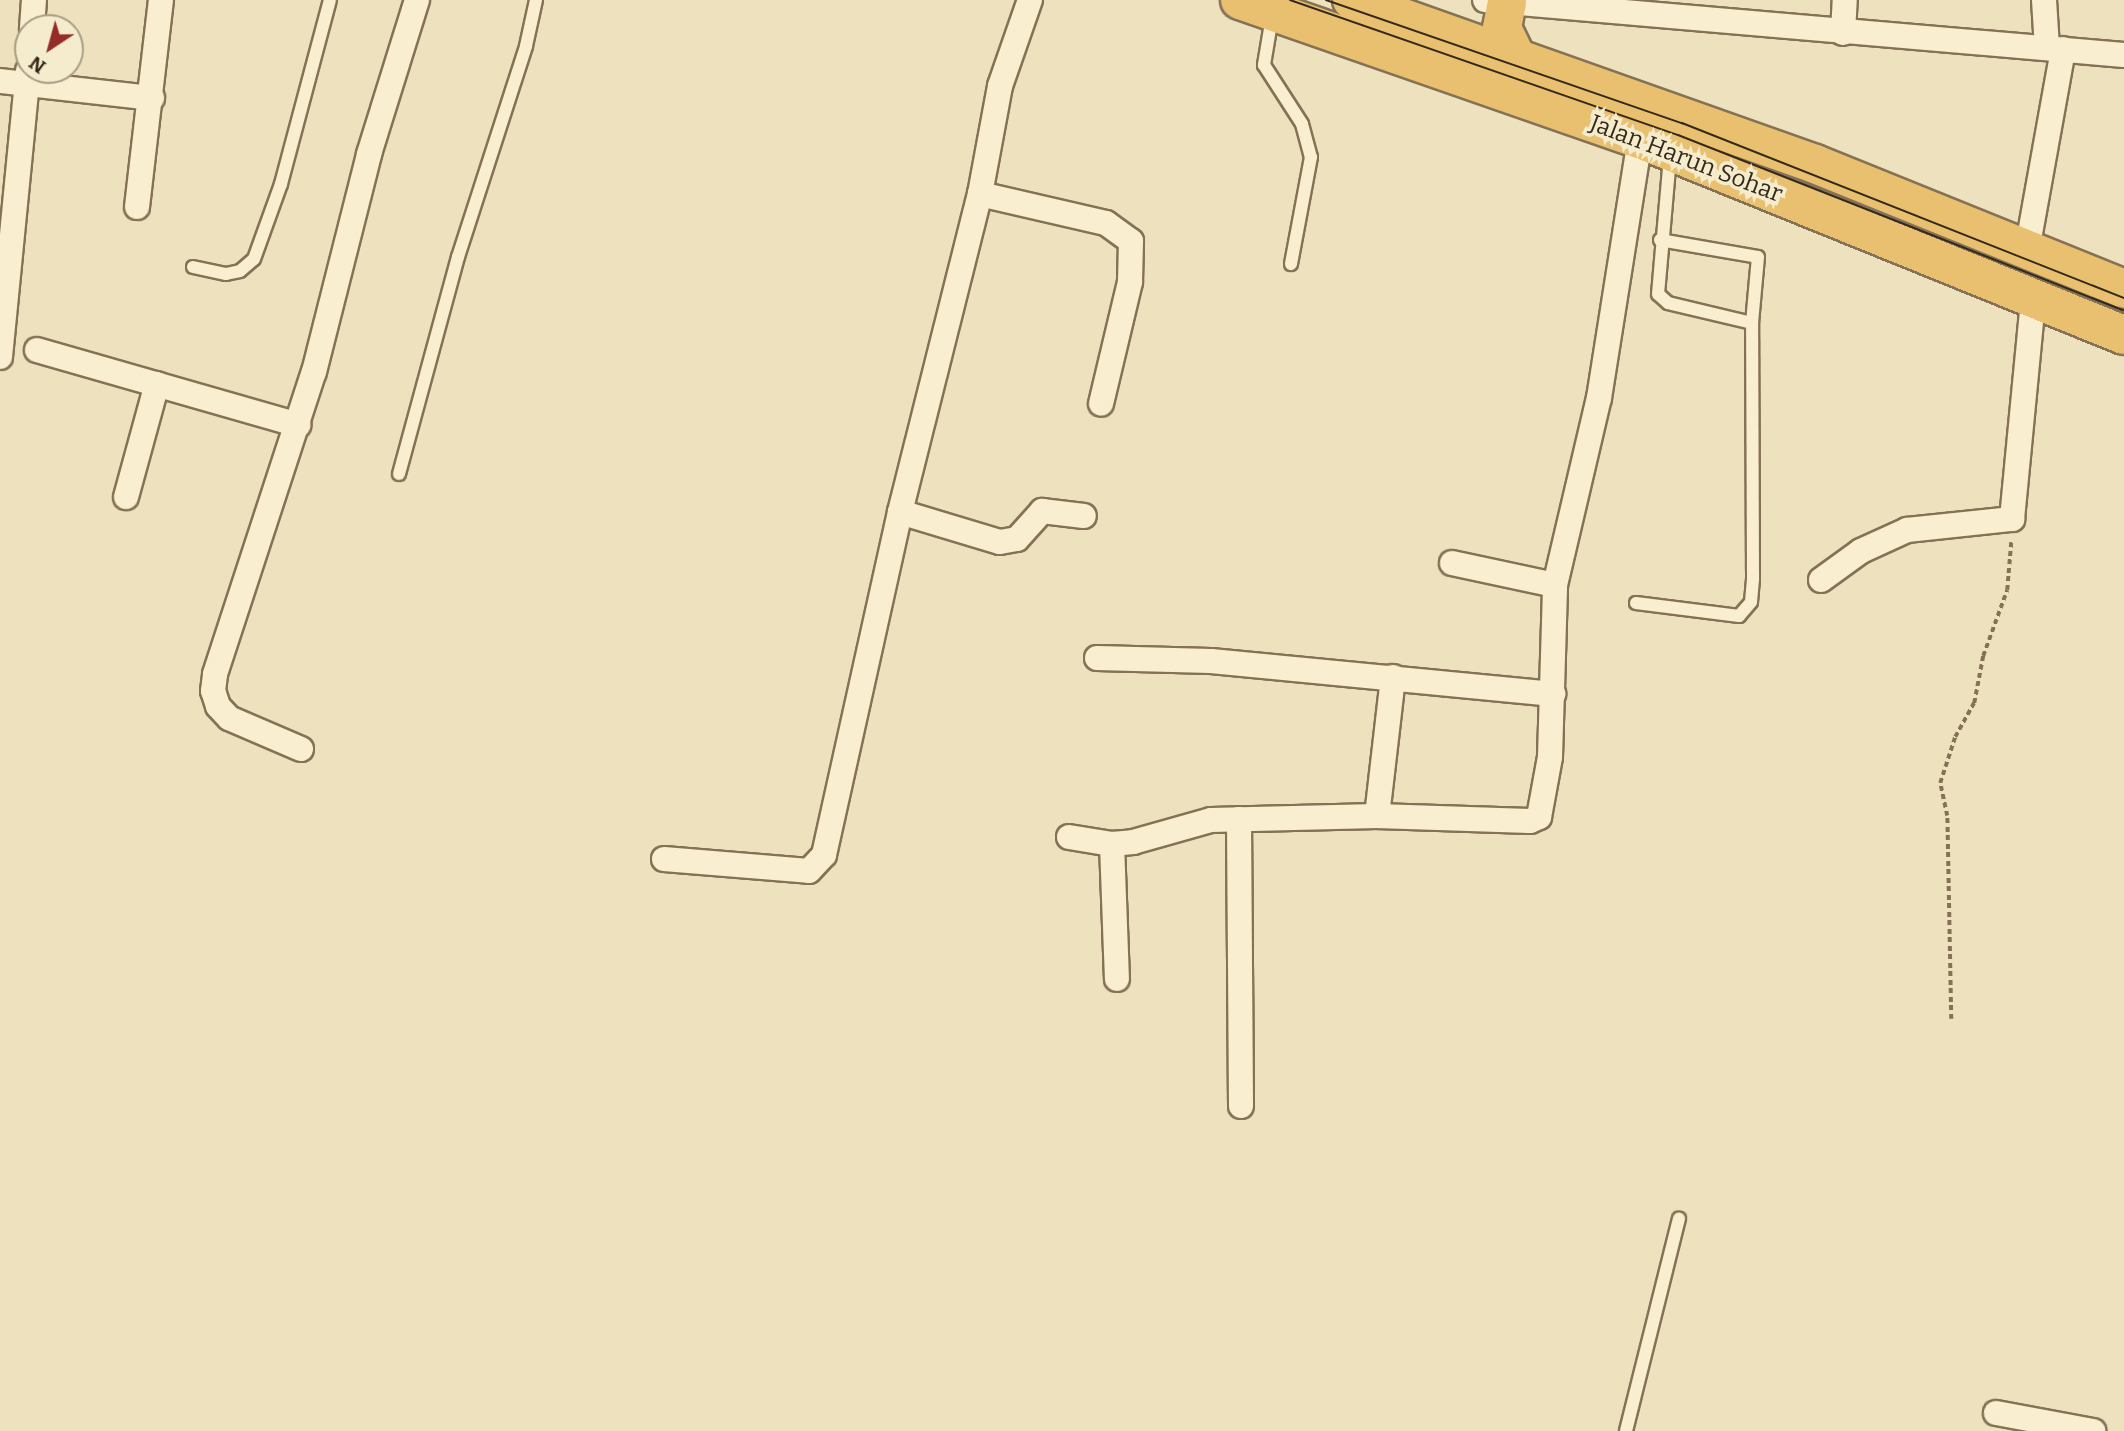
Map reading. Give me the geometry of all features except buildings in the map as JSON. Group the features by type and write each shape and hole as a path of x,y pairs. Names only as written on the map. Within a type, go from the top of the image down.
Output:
{"highway":[{"name":"Jalan Harun Sohar","path":"1352,0 1515,55 1815,164 2124,289"},
{"path":"1496,1 1502,29 1515,55"},
{"name":"Jalan Harun Sohar","path":"1257,5 1655,146 2124,335"}],"street":[{"path":"137,207 152,98 161,0"},
{"path":"301,749 229,718 218,706 213,691 298,425 369,154 417,0"},
{"path":"664,859 809,871 821,862 900,512 979,194 1000,86 1030,0"},
{"path":"1843,33 1845,0"},
{"path":"2027,250 2055,49 2044,0"},
{"path":"1496,1 1737,10 1843,33 2124,55"},
{"path":"0,357 26,84"},
{"path":"69,84 152,98"},
{"path":"1069,837 1112,844 1148,840 1187,824 1240,819 1377,816 1536,819 1545,794 1553,694 1555,585 1592,436 1655,146"},
{"path":"979,194 1105,223 1131,241 1130,282 1101,404"},
{"path":"1821,580 1861,551 1907,530 2012,519 2019,414 2033,300"},
{"path":"37,350 298,425"},
{"path":"126,497 157,384"},
{"path":"900,512 1000,542 1017,539 1042,511 1084,516"},
{"path":"1452,563 1555,585"},
{"path":"1097,658 1211,662 1553,694"},
{"path":"1377,816 1393,677"},
{"path":"1240,819 1241,1106"},
{"path":"1112,844 1117,979"},
{"path":"1996,1413 2093,1431"}],"lane":[{"path":"192,267 226,274 240,271 254,259 281,184 330,0"},
{"path":"399,474 458,257 526,46 536,0"},
{"path":"1257,5 1264,65 1302,124 1311,156 1291,264"},
{"path":"1655,146 1660,240 1657,290 1663,300 1752,323"},
{"path":"1636,603 1739,616 1750,606 1756,509 1752,323 1758,257 1660,240"},
{"path":"1626,1431 1679,1219"}],"path":[{"path":"1951,1018 1947,816 1940,783 1955,737 1974,703 1983,656 2007,590 2012,519"}],"tram line":[{"path":"1290,0 1678,135 2124,311"},
{"path":"1326,0 1682,123 2124,298"}]}
